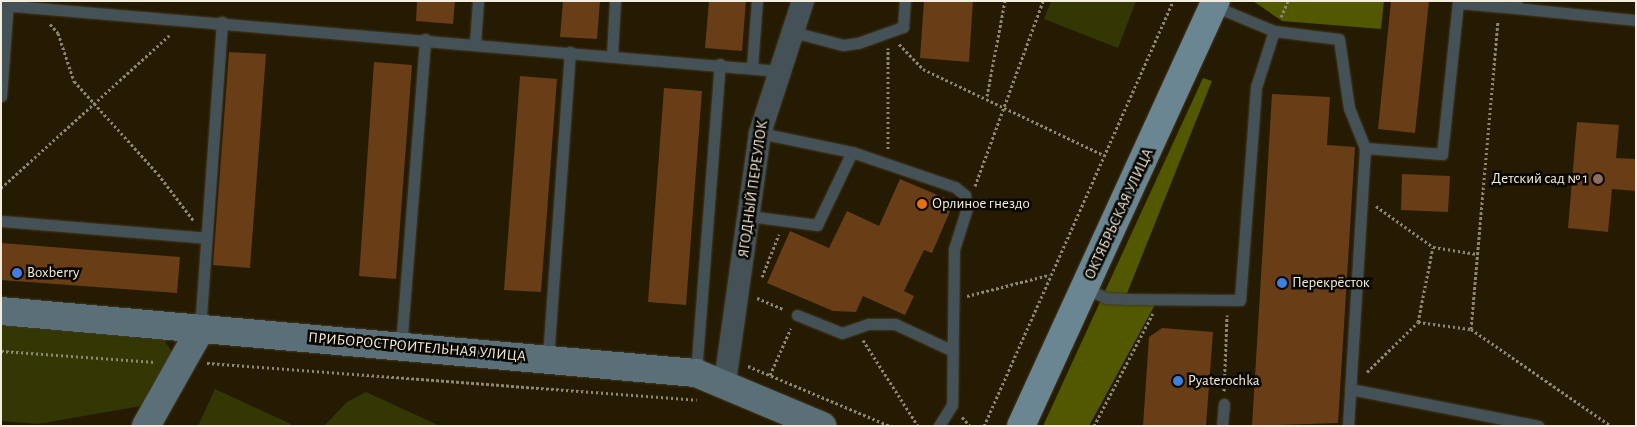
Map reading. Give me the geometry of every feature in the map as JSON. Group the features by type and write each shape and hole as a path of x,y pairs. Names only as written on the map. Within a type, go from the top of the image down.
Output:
{"main road":[{"name":"ОКТЯБРЬСКАЯ УЛИЦА","path":"1021,426 1215,3"},
{"name":"ПРИБОРОСТРОИТЕЛЬНАЯ УЛИЦА","path":"1,311 200,330 548,358 696,373 726,382 822,426"},
{"path":"146,426 200,330"}],"street":[{"name":"ЯГОДНЫЙ ПЕРЕУЛОК","path":"726,382 760,133 802,1"}],"lane":[{"path":"475,43 478,1"},
{"path":"612,55 615,1"},
{"path":"752,67 757,1"},
{"path":"793,32 843,45 903,27 905,1"},
{"path":"1365,148 1442,154 1458,2 1499,7 1516,5 1636,20"},
{"path":"1,96 6,3 720,64 779,71"},
{"path":"1215,3 1274,31 1339,39 1349,108 1365,148 1348,426"},
{"path":"200,330 222,22"},
{"path":"1084,288 1106,298 1240,300 1256,87 1274,31"},
{"path":"401,346 425,39"},
{"path":"548,358 570,52"},
{"path":"696,373 720,64"},
{"path":"760,133 852,152 888,164 965,195 968,208 954,250 952,405 939,426"},
{"path":"749,216 817,225 852,152"},
{"path":"1,221 206,238"},
{"path":"796,315 842,333 858,331 868,324 895,324 953,351"},
{"path":"1350,389 1538,426"},
{"path":"1222,426 1224,404"}],"path":[{"path":"987,96 1005,1"},
{"path":"965,195 978,183 1043,1"},
{"path":"984,426 1049,275 1173,1"},
{"path":"32,6 58,33 74,81 158,174 206,238"},
{"path":"1471,329 1499,7"},
{"path":"1,188 188,19"},
{"path":"888,32 923,69 987,96 1005,109 1103,155"},
{"path":"888,32 888,164"},
{"path":"1362,195 1433,247 1477,254"},
{"path":"761,281 784,222"},
{"path":"1350,389 1418,322 1433,247"},
{"path":"954,299 1049,275"},
{"path":"758,289 754,297 796,315 770,375"},
{"path":"1094,426 1161,298"},
{"path":"1224,404 1228,299"},
{"path":"1418,322 1471,329 1611,426"},
{"path":"858,331 918,426"},
{"path":"1,351 182,361 701,401"}],"green space":[{"path":"1051,1 1136,1 1118,48 1044,19"},
{"path":"1253,1 1384,1 1381,29 1282,21"},
{"path":"1203,78 1212,81 1124,301 1157,301 1089,426 1043,426"},
{"path":"1,323 162,337 172,352 141,406 38,424 1,421"},
{"path":"215,389 291,424 290,426 198,426"},
{"path":"366,392 440,426 324,426 347,402"}],"building":[{"path":"417,1 455,1 453,24 416,21"},
{"path":"563,1 600,1 597,39 560,37"},
{"path":"709,1 746,1 742,51 705,48"},
{"path":"924,1 973,1 969,62 920,58"},
{"path":"1391,1 1429,1 1415,133 1378,129"},
{"path":"229,52 266,54 250,268 213,265"},
{"path":"374,62 412,65 396,279 359,276"},
{"path":"520,76 557,79 541,292 504,290"},
{"path":"664,88 702,91 686,305 648,302"},
{"path":"1272,94 1330,97 1327,145 1355,147 1338,423 1252,426"},
{"path":"1577,122 1619,125 1616,158 1636,159 1636,191 1612,189 1608,232 1568,228"},
{"path":"1402,174 1450,176 1448,212 1401,210"},
{"path":"900,179 954,202 932,253 924,250 904,291 914,296 905,315 863,296 856,312 833,311 767,283 790,231 829,248 847,211 879,226"},
{"path":"1,243 180,257 177,293 1,280"},
{"name":"Pyaterochka","path":"1162,328 1213,332 1206,426 1143,426 1149,337"}],"place":[{"name":"Детский сад № 1","path":"1598,179"},
{"name":"Орлиное гнездо","path":"922,204"},
{"name":"Boxberry","path":"17,273"},
{"name":"Перекрёсток","path":"1282,283"},
{"name":"Pyaterochka","path":"1178,381"}]}
